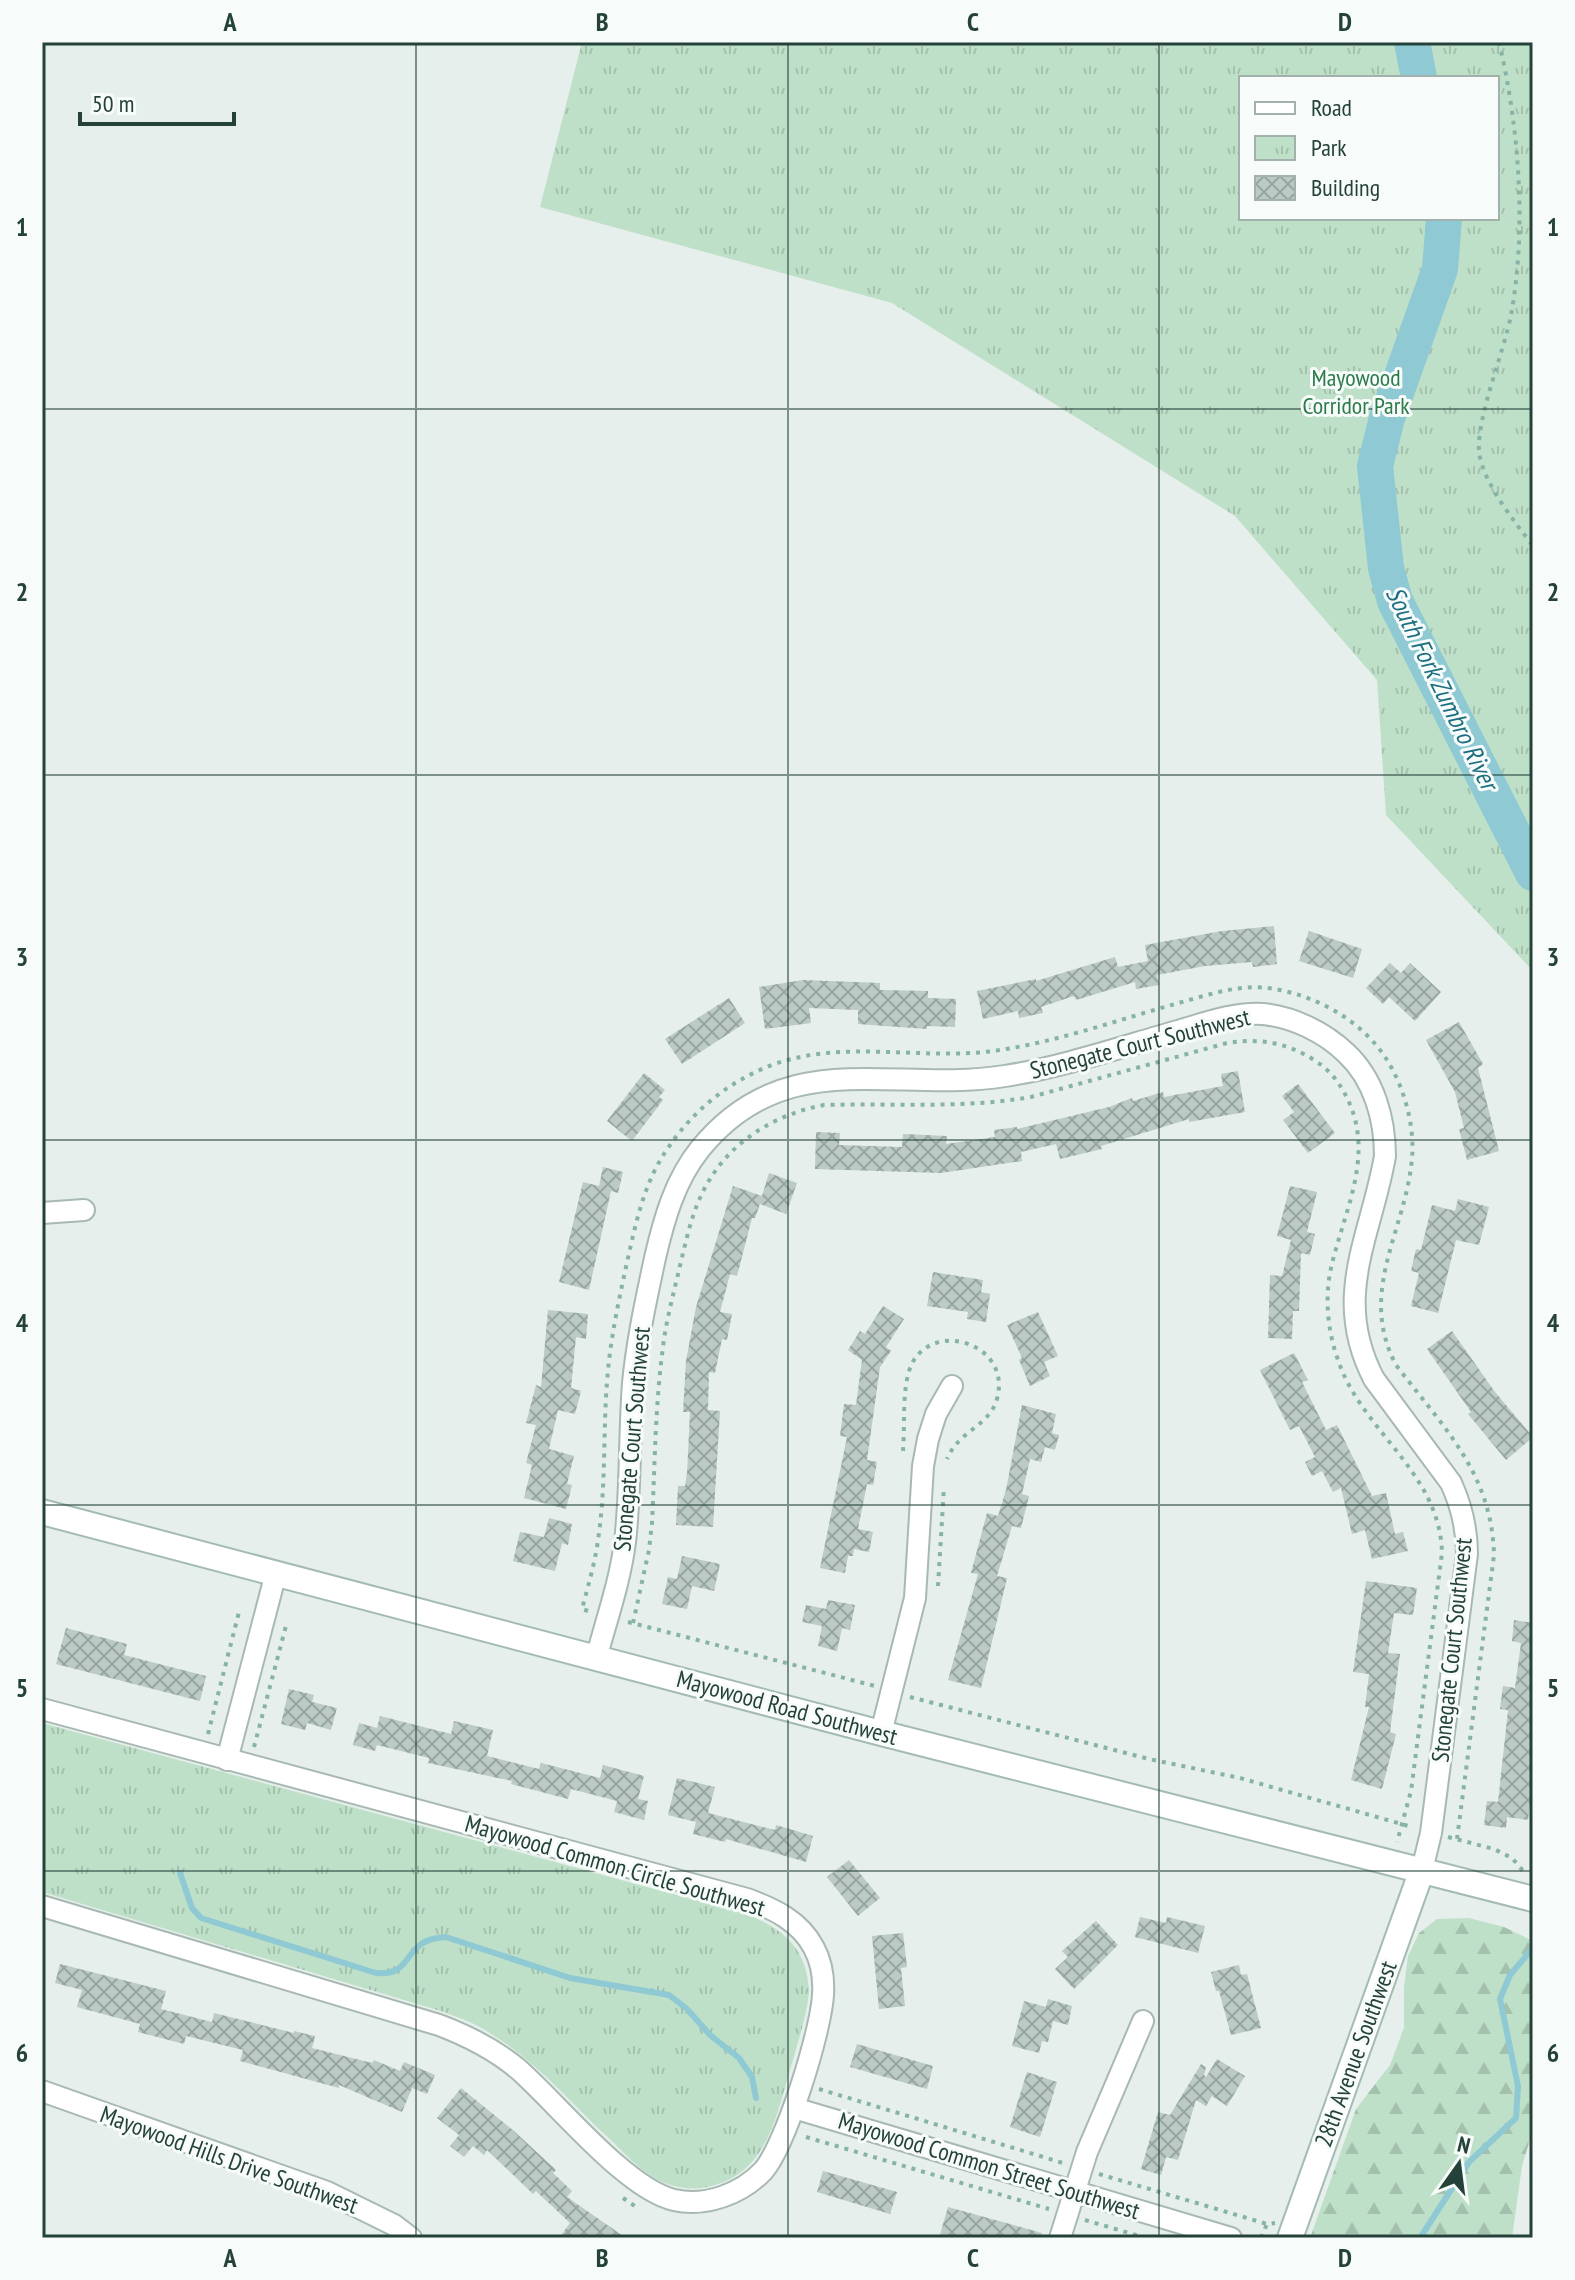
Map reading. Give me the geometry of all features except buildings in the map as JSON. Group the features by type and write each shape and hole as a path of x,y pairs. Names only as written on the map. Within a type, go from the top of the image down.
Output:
{"street":[{"name":"Stonegate Court Southwest","path":"596,1659 624,1546 633,1382 660,1236 685,1170 727,1121 761,1099 800,1084 845,1079 952,1081 1000,1077 1221,1019 1262,1014 1284,1018 1324,1036 1352,1059 1364,1074 1379,1111 1385,1156 1355,1279 1356,1328 1365,1363 1374,1379 1451,1483 1459,1500 1467,1534 1431,1833 1422,1870"},
{"path":"42,1213 84,1210"},
{"path":"881,1733 915,1598 923,1466 928,1439 936,1414 952,1386"},
{"name":"Mayowood Road Southwest","path":"42,1512 881,1733 1422,1870 1529,1891"},
{"path":"227,1760 276,1573"},
{"name":"Mayowood Common Circle Southwest","path":"42,1709 747,1899 780,1913 804,1933 814,1949 823,1979 821,2011 794,2108 772,2160 761,2173 731,2194 696,2202 675,2200 641,2186 517,2068 481,2042 439,2025 42,1906"},
{"name":"28th Avenue Southwest","path":"1290,2238 1422,1870"},
{"path":"1060,2238 1102,2113 1143,2021"},
{"name":"Mayowood Hills Drive Southwest","path":"42,2091 327,2192 394,2225 411,2238"},
{"name":"Mayowood Common Street Southwest","path":"794,2108 1231,2238"}],"path":[{"path":"1499,42 1513,131 1520,224 1518,277 1483,421 1479,452 1506,511 1533,546"},
{"path":"582,1609 593,1567 600,1519 611,1340 635,1230 646,1191 662,1157 677,1135 710,1100 749,1075 792,1058 818,1053 951,1054 997,1051 1215,993 1264,988 1291,993 1316,1002 1356,1026 1387,1060 1410,1122 1412,1158 1381,1283 1382,1323 1396,1365 1467,1460 1484,1491 1490,1511 1494,1555 1457,1839 1494,1849 1512,1858 1529,1891"},
{"path":"872,1685 633,1623 651,1537 663,1347 691,1219 707,1183 744,1140 773,1121 815,1106 952,1106 1004,1102 1063,1089 1227,1043 1260,1040 1303,1053 1322,1065 1342,1087 1355,1118 1360,1154 1330,1274 1330,1333 1352,1392 1428,1495 1441,1536 1442,1553 1411,1791 1402,1824 1240,1778 1149,1759 912,1698"},
{"path":"208,1734 240,1608"},
{"path":"254,1747 287,1622"},
{"path":"819,2089 1267,2224 1261,2238"},
{"path":"801,2149 806,2137 1146,2238"},
{"path":"621,2196 649,2213"}],"green space":[{"name":"Mayowood Corridor Park","path":"582,42 1533,42 1533,971 1386,815 1377,680 1235,516 892,303 540,207"},
{"path":"42,1723 743,1913 770,1925 798,1952 804,1963 809,1993 779,2109 764,2146 739,2174 722,2183 701,2188 667,2184 636,2165 519,2054 472,2023 42,1892"},
{"path":"1469,1918 1504,1927 1533,1941 1533,2130 1522,2166 1512,2238 1310,2238 1356,2109 1390,2065 1404,2028 1408,1956 1419,1933 1437,1919"}],"waterway":[{"name":"South Fork Zumbro River","path":"1412,42 1419,76"},
{"name":"South Fork Zumbro River","path":"1444,220 1440,269 1387,418 1375,466 1386,568 1395,601 1533,873"},
{"path":"180,1873 192,1908 201,1918 376,1973 389,1973 397,1969 421,1944 446,1937 570,1978 669,1995 739,2058 752,2077 756,2098"},
{"path":"1420,2238 1469,2162 1516,2118 1518,2086 1500,1999 1510,1975 1533,1948"}]}
